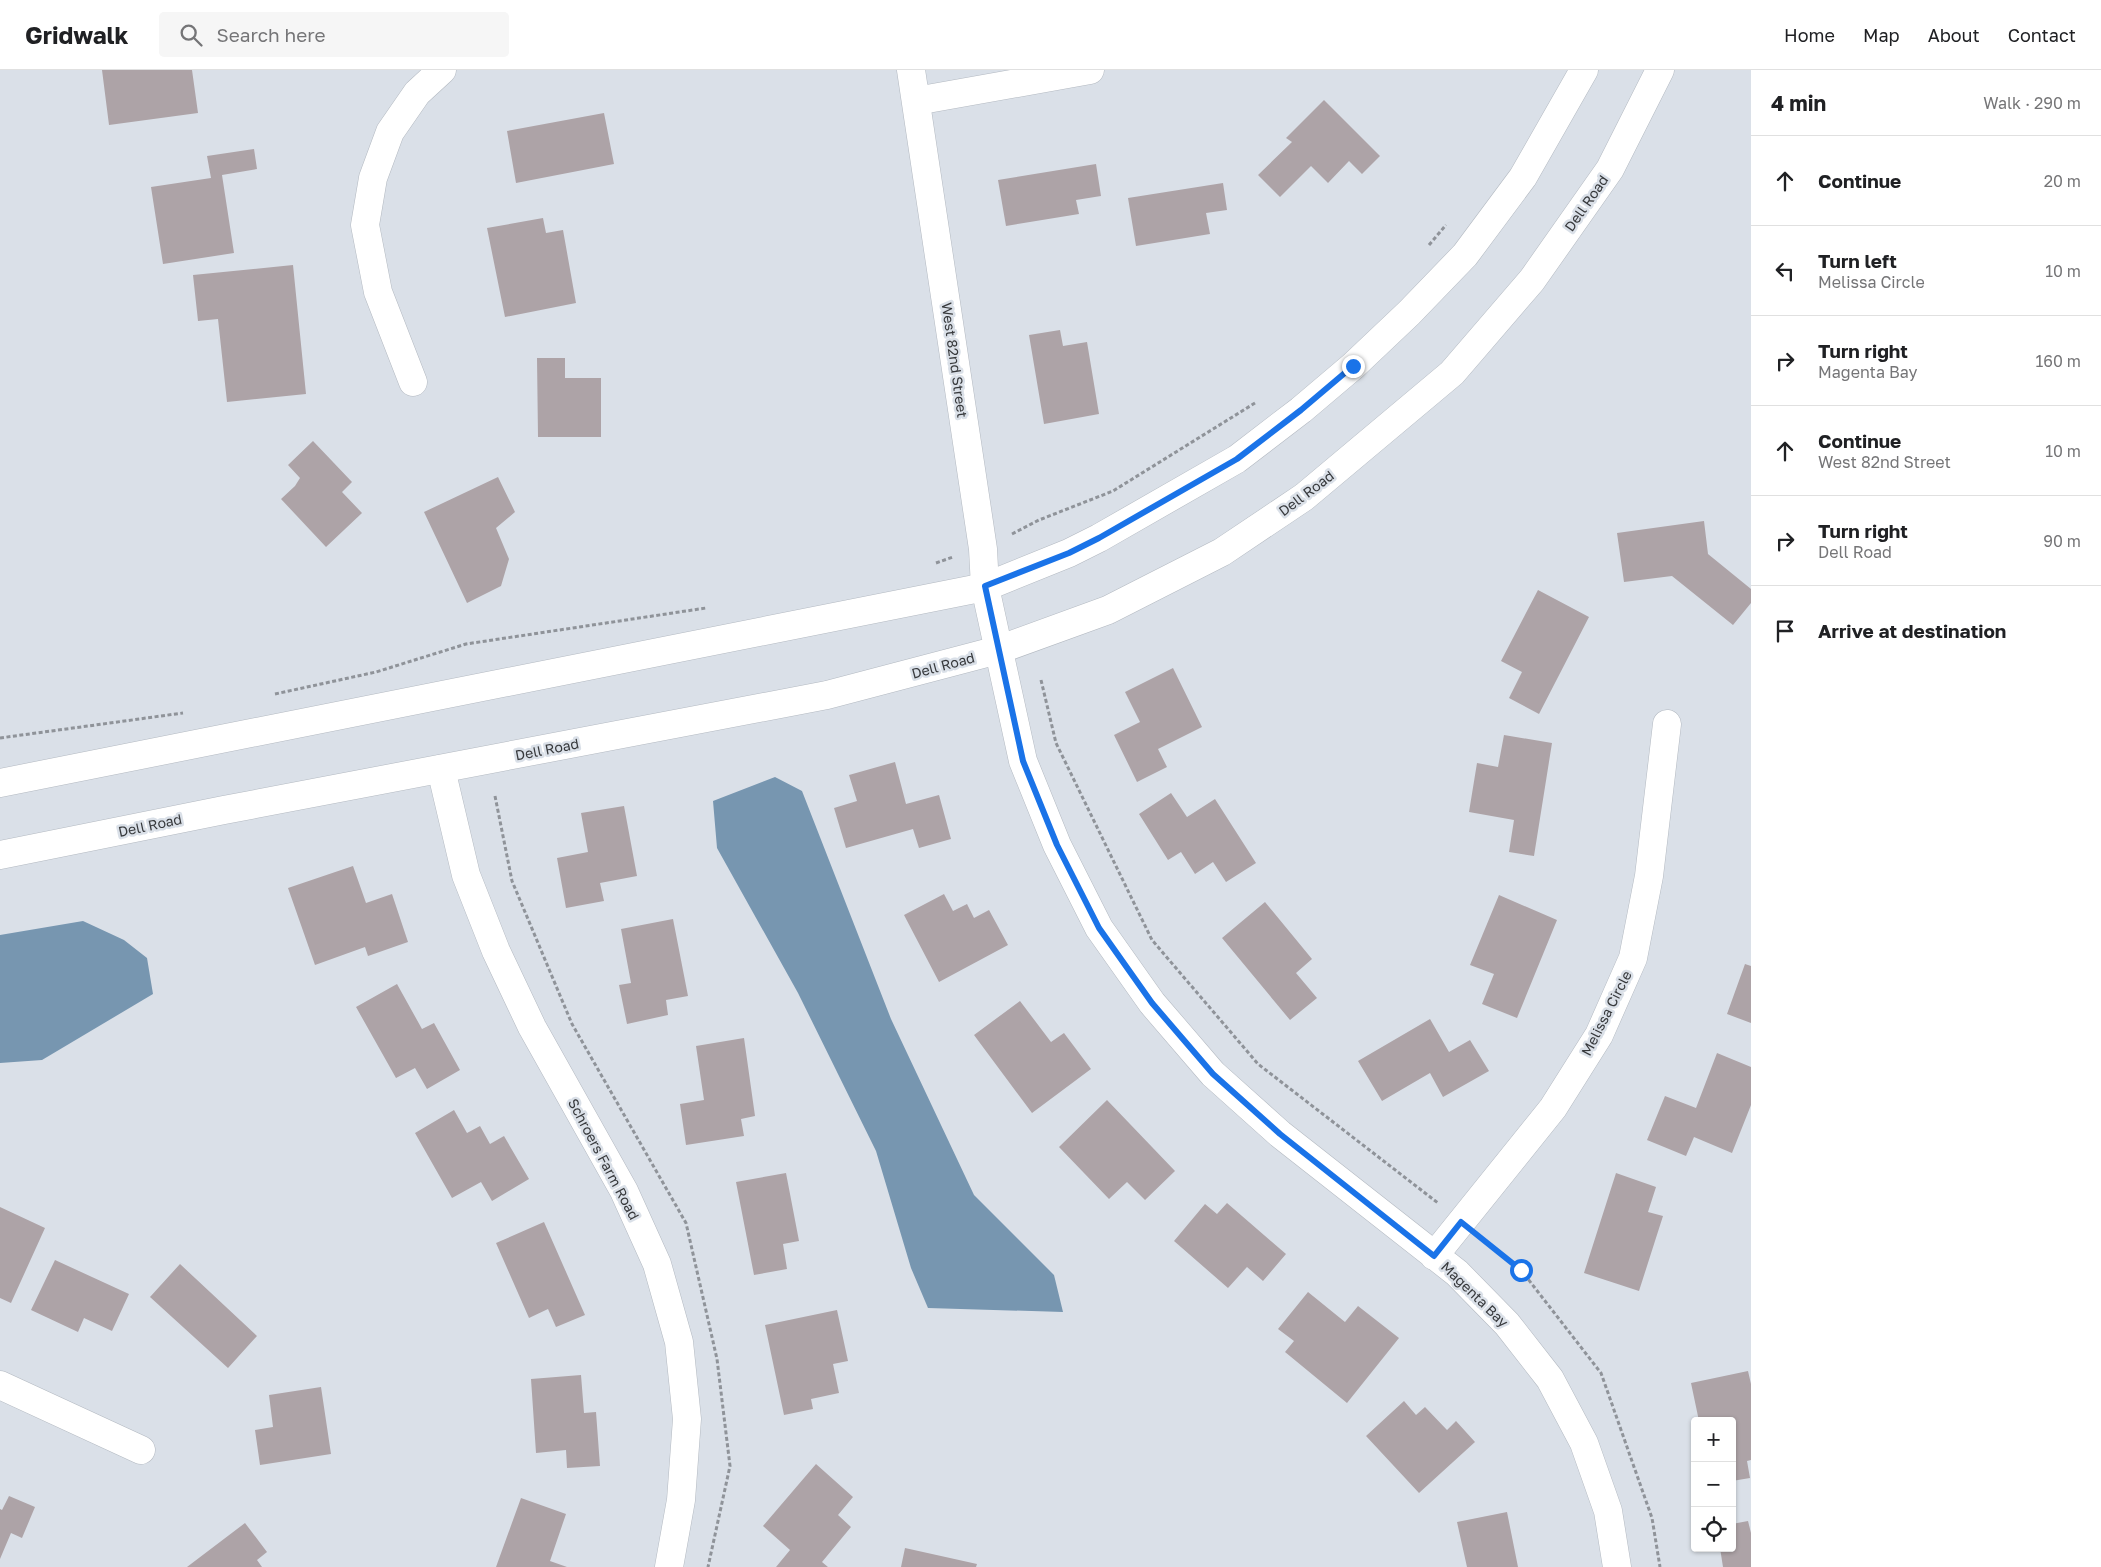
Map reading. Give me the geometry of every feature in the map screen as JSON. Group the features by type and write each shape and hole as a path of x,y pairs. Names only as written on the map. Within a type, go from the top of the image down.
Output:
{"street":[{"path":"413,382 378,292 365,225 373,178 390,132 417,93 442,70"},
{"name":"West 82nd Street","path":"911,70 983,549 985,586 998,650"},
{"path":"916,101 1090,70"},
{"path":"0,783 985,586 1069,553 1099,538 1237,459 1301,410 1353,366 1409,313 1465,255 1524,177 1584,70"},
{"name":"Dell Road","path":"0,855 234,808 827,695 998,650 1108,610 1222,552 1304,497 1452,373 1532,280 1610,170 1660,70"},
{"name":"Magenta Bay","path":"998,650 1023,761 1057,845 1099,928 1152,1003 1213,1074 1280,1134 1457,1273 1508,1324 1550,1380 1584,1443 1608,1511 1617,1567"},
{"name":"Melissa Circle","path":"1434,1256 1553,1108 1599,1035 1633,958 1649,876 1667,724"},
{"name":"Schroers Farm Road","path":"441,769 466,875 496,951 532,1026 624,1191 657,1264 679,1342 688,1419 681,1500 669,1567"},
{"path":"0,1386 141,1450"}],"path":[{"path":"1426,248 1451,219"},
{"path":"930,565 983,549 1039,520 1113,491 1261,400"},
{"path":"270,695 376,672 466,644 708,608"},
{"path":"1041,680 1056,744 1152,940 1258,1064 1419,1187 1521,1270 1601,1373 1652,1518 1660,1567"},
{"path":"0,738 192,711"}],"water":[{"path":"775,777 802,791 891,1019 974,1195 1054,1275 1063,1312 928,1308 911,1268 876,1151 798,993 717,848 713,801"},
{"path":"83,921 124,940 147,958 153,994 42,1060 0,1063 0,935"}],"building":[{"path":"102,70 192,70 198,113 109,125"},
{"path":"1324,100 1380,156 1362,174 1349,161 1328,183 1311,166 1280,197 1258,175 1292,142 1286,138"},
{"path":"604,113 614,164 516,183 507,131"},
{"path":"254,149 257,169 222,175 234,253 163,264 151,187 211,178 207,156"},
{"path":"1096,164 1101,196 1076,200 1079,214 1006,226 998,180"},
{"path":"1223,183 1227,210 1206,213 1210,234 1136,246 1128,198"},
{"path":"543,218 546,233 563,230 576,303 505,317 487,228"},
{"path":"293,265 306,394 227,402 218,319 198,321 193,275"},
{"path":"1060,330 1063,346 1087,342 1099,414 1044,424 1029,335"},
{"path":"537,358 565,358 565,378 601,378 601,437 538,437"},
{"path":"313,441 352,482 342,492 362,513 326,547 281,499 295,486 300,478 288,465"},
{"path":"498,477 515,512 496,528 509,559 501,586 467,603 424,512"},
{"path":"1704,521 1708,554 1751,589 1751,603 1733,625 1672,576 1624,582 1617,533"},
{"path":"1538,590 1589,617 1539,714 1509,698 1522,672 1501,661"},
{"path":"1173,668 1202,727 1158,749 1167,767 1137,782 1114,735 1140,722 1125,692"},
{"path":"1504,735 1552,743 1534,856 1509,852 1514,820 1469,812 1477,763 1498,767"},
{"path":"895,762 906,804 939,795 951,839 919,848 913,829 846,848 834,808 857,801 849,775"},
{"path":"1171,793 1187,817 1215,799 1256,863 1226,882 1213,862 1195,874 1181,852 1168,860 1139,814"},
{"path":"624,806 637,876 600,883 604,901 566,908 557,858 588,852 581,813"},
{"path":"353,866 366,903 392,894 408,942 368,956 365,947 315,965 288,888"},
{"path":"944,894 953,911 967,904 974,918 989,910 1008,945 939,982 904,915"},
{"path":"1499,895 1557,920 1517,1018 1482,1004 1494,974 1470,965"},
{"path":"1265,902 1312,959 1296,973 1317,998 1290,1020 1222,938"},
{"path":"673,919 688,996 666,1000 668,1015 627,1024 619,985 631,983 621,929"},
{"path":"1745,964 1751,966 1751,1023 1727,1014"},
{"path":"397,984 422,1029 434,1023 460,1070 427,1089 415,1068 396,1078 356,1007"},
{"path":"1020,1001 1051,1042 1064,1033 1091,1069 1032,1113 974,1035"},
{"path":"1430,1019 1449,1052 1470,1040 1489,1071 1443,1097 1430,1073 1382,1101 1358,1061"},
{"path":"744,1038 755,1116 741,1119 744,1136 686,1145 680,1104 704,1100 696,1046"},
{"path":"1717,1053 1751,1067 1751,1105 1732,1153 1694,1137 1686,1156 1647,1140 1665,1096 1696,1108"},
{"path":"1107,1100 1175,1171 1145,1200 1127,1182 1109,1199 1059,1147"},
{"path":"454,1110 467,1133 480,1126 490,1144 504,1136 529,1179 492,1201 481,1182 452,1198 415,1133"},
{"path":"786,1173 799,1241 783,1244 787,1269 754,1275 736,1182"},
{"path":"1616,1173 1656,1187 1648,1212 1663,1216 1639,1291 1584,1273"},
{"path":"1227,1203 1286,1254 1263,1281 1247,1267 1228,1288 1174,1241 1205,1204 1217,1214"},
{"path":"0,1207 45,1228 11,1303 0,1298"},
{"path":"544,1222 585,1315 556,1327 548,1309 529,1318 496,1243"},
{"path":"55,1260 129,1294 112,1331 84,1318 78,1332 31,1310"},
{"path":"180,1264 257,1336 228,1368 150,1297"},
{"path":"1308,1292 1345,1322 1358,1306 1399,1338 1347,1403 1285,1352 1294,1341 1278,1329"},
{"path":"837,1310 848,1361 833,1364 839,1393 811,1399 813,1409 784,1415 765,1325"},
{"path":"1748,1371 1751,1384 1751,1460 1747,1461 1750,1478 1736,1480 1736,1417 1698,1417 1691,1383"},
{"path":"581,1375 584,1413 596,1412 600,1466 567,1468 566,1450 536,1453 531,1379"},
{"path":"321,1387 331,1454 260,1465 255,1430 273,1427 269,1395"},
{"path":"1404,1401 1416,1415 1425,1407 1447,1430 1456,1421 1475,1442 1419,1493 1366,1436"},
{"path":"816,1464 853,1497 838,1515 851,1527 822,1562 828,1567 776,1567 790,1550 763,1526"},
{"path":"9,1496 35,1507 22,1538 11,1533 0,1559 0,1509 2,1510"},
{"path":"521,1498 566,1514 550,1561 567,1567 496,1567"},
{"path":"1507,1512 1518,1567 1467,1567 1457,1522"},
{"path":"1748,1521 1751,1533 1751,1567 1723,1567 1721,1552 1736,1552 1736,1523"},
{"path":"245,1523 267,1552 257,1560 262,1567 187,1567"},
{"path":"905,1548 977,1564 976,1567 901,1567"}],"route":[{"path":"1353,366 1301,410 1237,459 1099,538 1069,553 985,586 1023,761 1057,845 1099,928 1152,1003 1213,1074 1280,1134 1434,1256 1461,1222 1521,1270"}]}
